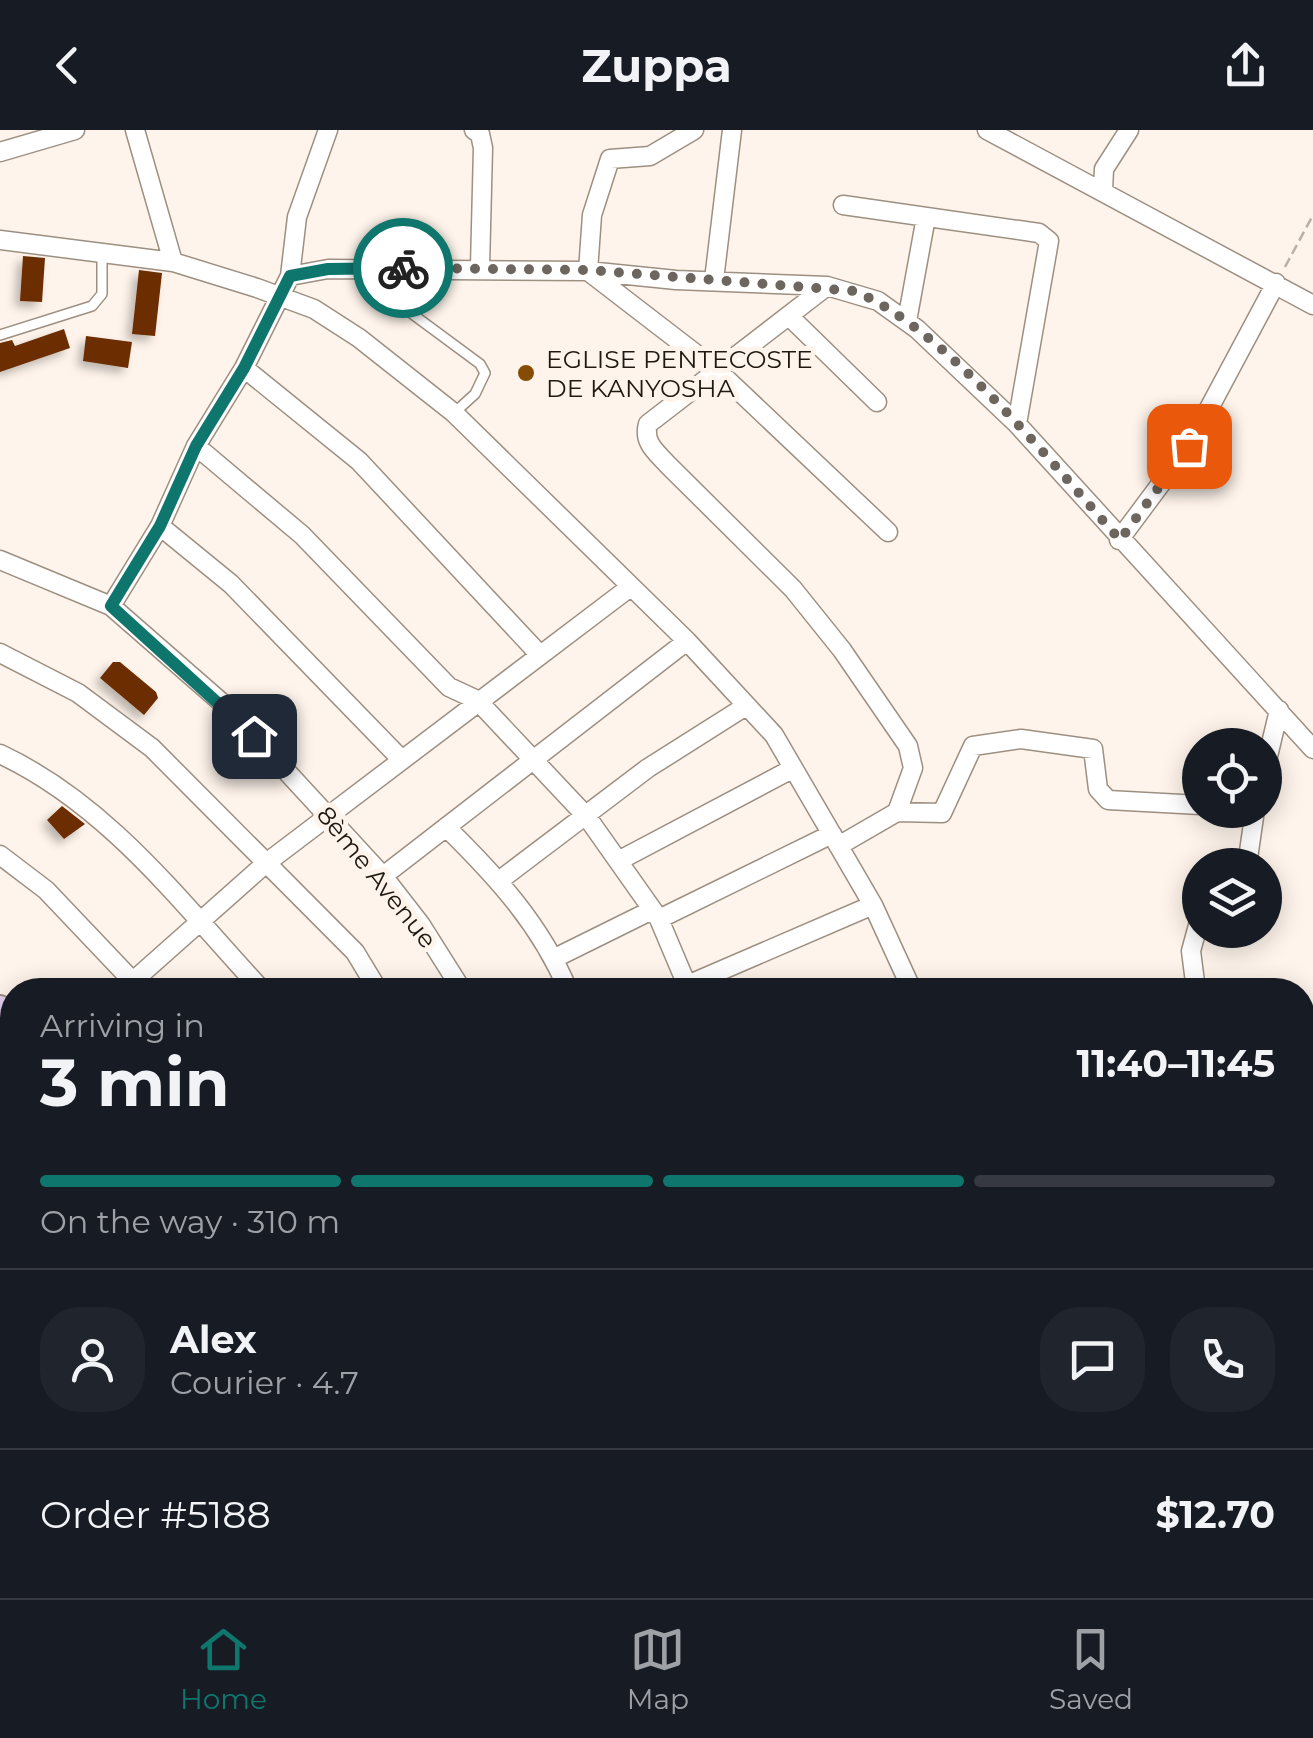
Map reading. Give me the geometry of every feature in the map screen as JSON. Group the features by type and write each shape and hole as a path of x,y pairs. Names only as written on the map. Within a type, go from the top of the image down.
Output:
{"street":[{"path":"0,152 75,130"},
{"path":"135,130 173,262"},
{"path":"111,606 160,526 196,446 244,368 290,276 298,217 328,130"},
{"path":"474,130 480,134 483,148 480,267"},
{"path":"588,270 592,215 610,159 650,156 694,130"},
{"path":"714,280 732,130"},
{"path":"987,130 1313,304"},
{"path":"1103,191 1104,169 1129,130"},
{"path":"843,205 1039,233 1049,240 1017,424"},
{"path":"907,320 926,217"},
{"path":"0,240 173,262 314,309 360,338 454,413 687,641 774,735 873,904 907,978"},
{"path":"290,276 328,269 480,267 550,273 588,270 827,286 878,301 907,320 1017,424 1313,746"},
{"path":"588,270 718,372 888,532"},
{"path":"1120,540 1189,446 1276,283"},
{"path":"827,286 648,424 647,442 793,589 842,650 908,746 912,768 897,812"},
{"path":"790,318 878,402"},
{"path":"244,368 359,461 540,655"},
{"path":"196,446 302,535 449,687 476,700 587,817 655,915 680,978"},
{"path":"160,526 230,584 402,759"},
{"name":"8ème Avenue","path":"0,560 111,606 229,709 382,876 421,925 454,978"},
{"path":"143,978 198,922 327,814 629,588"},
{"path":"382,876 687,641"},
{"path":"0,653 78,693 152,748 355,952 371,978"},
{"path":"500,880 648,768 746,706"},
{"path":"1275,728 1279,710"},
{"path":"555,958 897,812 942,813 973,746 1021,739 1093,749 1098,789 1108,800 1182,804"},
{"path":"0,754 40,773 107,823 251,978"},
{"path":"620,860 792,769"},
{"path":"446,828 500,880 555,958 563,978"},
{"path":"0,855 46,890 124,978"},
{"path":"708,978 873,904"},
{"path":"1192,948 1194,978"}],"lane":[{"path":"0,335 92,306 102,294 102,252"},
{"path":"411,313 480,364 485,373 475,394 454,413"}],"path":[{"path":"1276,283 1313,215"}],"building":[{"path":"23,256 45,258 42,302 20,301"},
{"path":"139,270 162,273 155,336 132,334"},
{"path":"64,329 70,348 0,372 0,343 12,340 15,346"},
{"path":"86,336 132,342 128,368 83,361"},
{"path":"113,662 120,662 156,692 158,698 144,715 100,678"},
{"path":"62,806 85,824 64,839 47,820"}],"way so far":[{"path":"403,268 480,267 550,273 588,270 636,278 827,286 854,291 907,320 1017,424 1120,540 1189,446"}],"place":[{"name":"EGLISE PENTECOSTE DE KANYOSHA","path":"526,373"}],"route":[{"path":"254,736 229,709 111,606 160,526 196,446 244,368 290,276 328,269 403,268"}]}
